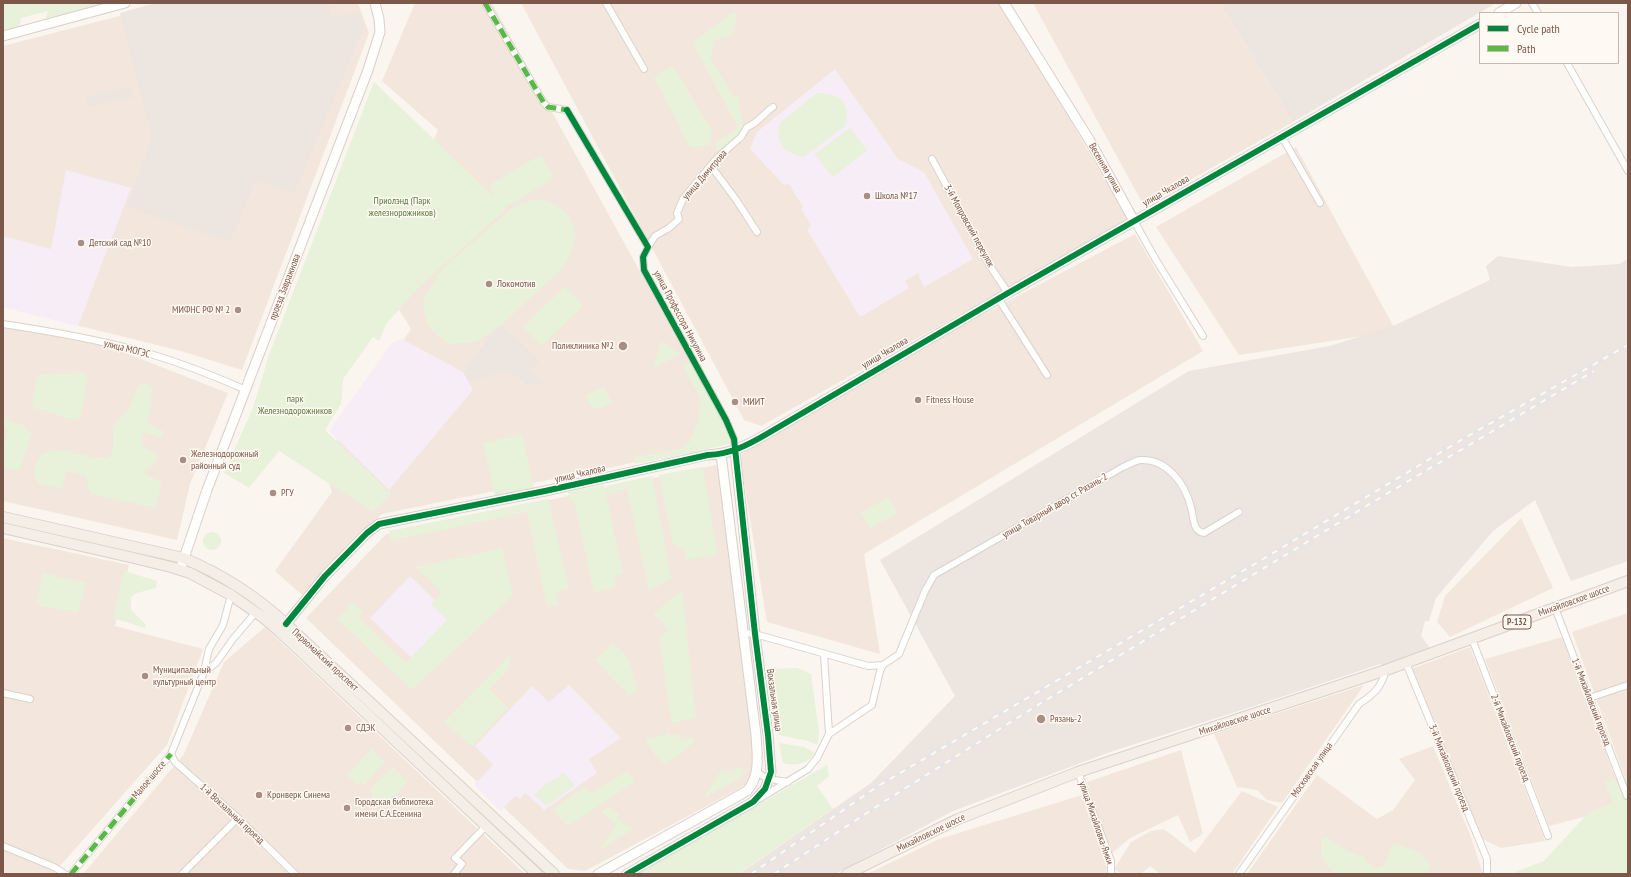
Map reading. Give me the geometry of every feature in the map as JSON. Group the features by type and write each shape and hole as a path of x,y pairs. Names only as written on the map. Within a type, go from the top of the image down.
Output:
{"main road":[{"name":"Первомайский проспект","path":"3,517 184,558 205,567 232,582 255,598 286,624 554,874"},
{"name":"Первомайский проспект","path":"3,528 180,570 201,578 231,595 256,612 280,632 537,874"},
{"name":"Михайловское шоссе","path":"847,874 958,819 1078,772 1386,670 1628,581"}],"street":[{"path":"3,36 125,3"},
{"name":"проезд Завражнова","path":"180,570 207,490 368,70 380,32 379,19 375,3"},
{"path":"485,3 544,103 553,108 567,110 648,247"},
{"path":"606,3 644,69"},
{"name":"Весенняя улица","path":"1004,3 1090,141 1156,260 1203,336"},
{"path":"1501,12 1516,3"},
{"path":"1532,3 1537,12"},
{"name":"улица Чкалова","path":"286,624 325,576 367,533 379,524 545,492 736,450 765,435 1134,220 1479,25"},
{"path":"1568,64 1628,171"},
{"name":"улица Димитрова","path":"648,247 655,236 669,228 679,219 677,213 683,198 711,166 741,137 747,127 773,107"},
{"path":"1282,137 1320,203"},
{"name":"3-й Мопровский переулок","path":"932,159 990,266 1008,293"},
{"path":"711,166 737,201 757,232"},
{"name":"улица Профессора Никулина","path":"648,247 642,257 644,270 726,420 734,439 736,450"},
{"path":"998,298 1047,375"},
{"name":"улица МОГЭС","path":"3,324 66,334 139,351 163,358 246,390"},
{"name":"Вокзальная улица","path":"627,874 753,802 760,796 771,772 736,450"},
{"path":"598,874 747,791 755,780 757,771 756,735 721,454"},
{"name":"улица Товарный двор ст. Рязань-2","path":"882,665 899,654 925,592 934,575 1123,467 1139,460 1156,461 1172,472 1188,496 1196,527 1200,532 1204,533 1240,512"},
{"name":"Малое шоссе","path":"71,874 171,754 204,672 209,649 223,625 231,595"},
{"name":"1-й Михайловский проезд","path":"1555,608 1627,796"},
{"path":"204,672 216,663 233,639 256,612"},
{"path":"743,633 755,634 868,666 882,665 873,702 870,707 829,734 813,764 803,773 753,802"},
{"name":"2-й Михайловский проезд","path":"1472,639 1548,836"},
{"path":"824,654 829,734"},
{"name":"3-й Михайловский проезд","path":"1406,663 1487,859 1487,874"},
{"name":"Московская улица","path":"1239,874 1359,704 1369,697 1382,684 1386,670"},
{"path":"1589,698 1628,685"},
{"path":"3,693 30,698"},
{"name":"1-й Вокзальный проезд","path":"171,754 175,762 238,818 295,874"},
{"path":"757,771 761,775 769,778 788,782"},
{"name":"улица Михайловка-Ямки","path":"1078,772 1111,861 1111,874"},
{"path":"182,874 238,818"},
{"path":"454,874 462,864 455,858 486,826"},
{"path":"3,846 54,867 65,874"}],"shaded area":[{"path":"155,3 328,3 333,18 359,12 364,27 294,194 256,180 230,242 127,207 152,136 120,13"},
{"path":"170,3 358,3 369,33 242,370 181,351 3,307 3,46"},
{"path":"415,3 492,3 734,442 382,514 302,595 275,571 332,492 322,462 411,329 376,272 438,130 382,81"},
{"path":"521,3 1003,3 1128,220 761,426 744,420"},
{"path":"1033,3 1220,3 1293,122 1144,206"},
{"path":"1220,3 1496,3 1479,12 1293,122"},
{"name":"Школа №17","path":"835,69 898,159 924,172 973,259 924,287 918,273 905,281 909,288 860,317 807,230 811,225 801,209 803,207 789,184 784,185 750,149 757,132"},
{"path":"130,86 133,97 88,107 86,97"},
{"path":"1296,147 1396,331 1239,355 1156,227"},
{"name":"Детский сад №10","path":"66,170 131,188 78,326 3,307 3,236 51,249"},
{"path":"1135,234 1203,351 864,554 880,654 767,622 741,464 742,454 748,449 944,335"},
{"path":"1498,256 1572,267 1619,264 1628,259 1628,561 1571,581 1535,500 1493,531 1436,598 1429,621 1425,621 1421,636 1430,648 1384,667 1380,664 1110,752 953,811 835,874 739,874 871,783 955,696 880,560 1189,371 1330,346 1393,326 1490,280 1486,266"},
{"path":"3,324 105,345 228,393 190,484 177,540 3,501"},
{"path":"501,326 536,356 539,362 530,370 542,382 536,387 531,382 528,385 509,371 501,372 468,383 463,372 491,336"},
{"path":"402,339 463,372 473,390 389,490 329,431 392,343"},
{"path":"721,464 756,775 746,785 585,871 568,869 306,618 386,534"},
{"path":"1521,518 1553,588 1450,637 1437,622 1445,596"},
{"path":"3,538 129,565 115,626 203,649 167,745 53,874 3,874"},
{"path":"410,576 467,631 427,673 370,618"},
{"path":"1628,613 1628,786 1572,632"},
{"path":"265,627 525,874 83,874 184,754 224,662"},
{"path":"1562,637 1626,806 1549,826 1485,659"},
{"path":"1470,647 1545,841 1501,848 1480,838 1411,669"},
{"path":"569,685 621,738 589,759 597,773 544,810 525,793 520,799 515,796 501,811 474,785 493,765 475,746 532,686 549,702"},
{"path":"1364,685 1282,803 1267,800 1257,790 1237,787 1214,734"},
{"path":"1433,746 1471,837 1483,874 1247,874 1317,775 1377,819 1393,810 1415,780 1399,759"},
{"path":"1181,750 1203,834 1190,842 1178,815 1130,838 1110,855 1087,782"},
{"path":"1242,791 1278,807 1232,874 1160,874 1150,866 1141,874 1122,874 1114,869 1131,842 1151,831 1164,829 1195,853"},
{"path":"1082,795 1107,864 1106,874 867,874 939,839"}],"green space":[{"path":"3,3 112,3 45,21 48,11 21,18 19,28 3,33"},
{"path":"733,12 737,14 733,35 715,40 710,58 734,97 740,94 738,99 744,129 720,154 714,144 736,129 737,125 692,43"},
{"path":"673,66 712,131 710,145 694,148 688,145 674,115 654,79 657,74"},
{"name":"Приолэнд (Парк железнорожников)","path":"374,82 495,198 490,189 492,183 539,156 544,159 552,176 550,181 504,207 506,209 417,289 386,324 379,341 373,337 343,379 341,404 325,430 391,494 373,512 279,451 249,488 224,473 253,408 269,355"},
{"path":"817,93 825,93 842,100 845,104 846,110 846,125 804,157 791,153 783,147 780,142 780,123"},
{"path":"850,128 867,150 833,177 815,154"},
{"name":"Локомотив","path":"538,199 551,203 569,216 573,225 575,236 569,258 562,269 501,325 476,342 447,344 428,326 424,313 424,298 441,270 512,208 524,202"},
{"path":"565,286 583,306 541,346 523,327"},
{"path":"661,341 680,354 655,368 654,366"},
{"path":"682,364 692,364 731,434 732,443 692,453 635,464 634,457 683,448 690,441 699,418 700,398"},
{"path":"81,372 86,374 87,377 81,415 78,419 74,420 34,408 32,405 37,377 41,375"},
{"path":"144,383 152,388 148,424 163,431 161,438 143,432 141,443 143,447 155,452 157,458 153,466 146,469 145,473 148,476 162,482 156,506 154,508 91,494 88,488 86,476 70,471 65,474 61,489 39,484 35,476 35,469 37,461 42,454 52,451 70,451 93,457 109,457 113,451 113,427 117,420 128,412 138,386"},
{"path":"604,387 612,403 598,409 590,405 586,395"},
{"path":"3,417 7,417 9,421 25,426 26,430 32,432 19,471 3,468 3,456 7,430 3,427"},
{"path":"522,434 534,489 495,497 483,443"},
{"path":"703,467 717,555 686,560 685,552 673,544 659,475"},
{"path":"652,476 671,578 649,591 627,489 608,493 606,486"},
{"path":"604,485 623,574 614,576 616,587 594,593 575,504 569,498 568,492"},
{"path":"888,497 897,513 870,528 861,513"},
{"path":"548,499 569,589 556,592 558,605 547,607 527,512 391,541 389,531"},
{"path":"208,532 216,532 221,537 219,548 216,550 208,550 203,545 203,537"},
{"path":"502,548 513,596 412,690 337,619 352,603 363,611 358,617 406,663 447,620 431,604 442,592 415,567"},
{"path":"124,571 157,581 156,588 137,593 131,597 131,610 146,625 145,628 113,618"},
{"path":"43,573 86,583 78,613 36,605"},
{"path":"682,590 696,718 672,723 659,639 668,629 653,614"},
{"path":"613,643 628,659 637,688 630,696 595,660"},
{"path":"511,654 508,669 489,689 508,708 472,747 444,722"},
{"path":"797,668 811,674 819,732 818,745 808,741 779,735 771,669"},
{"path":"669,733 670,736 680,734 681,740 693,737 693,743 665,764 657,758 645,740"},
{"path":"779,743 804,747 815,753 812,757 801,764 783,763"},
{"path":"371,749 385,762 364,785 360,782 358,785 347,775"},
{"path":"827,765 829,776 817,786 833,809 738,874 638,874"},
{"path":"392,767 408,782 383,808 370,796 372,793 369,790"},
{"path":"738,767 743,768 742,777 703,798 722,769 726,772 732,772"},
{"path":"628,771 635,782 568,826 552,810 584,787 592,793"},
{"path":"563,773 575,785 547,806 534,795 549,781 558,778"},
{"path":"1627,776 1628,874 1510,874 1544,861 1589,812 1613,803 1605,782"},
{"path":"609,807 619,814 617,819 633,829 603,849 601,848 616,824 601,812"},
{"path":"1325,837 1356,855 1364,856 1367,863 1376,868 1384,865 1393,844 1420,852 1431,866 1427,873 1423,874 1338,874 1327,866 1321,858 1321,840"}],"railway":[{"path":"751,874 878,786 1253,565 1463,439 1628,345"},
{"path":"774,874 885,801 1033,708 1373,502 1594,371"}],"marked path":[{"path":"485,3 544,103 548,107 567,110"},
{"path":"71,874 171,754"}],"cycle path":[{"path":"286,624 325,576 367,533 379,524 545,491 708,455 724,453 744,446 1008,293 1479,25"},
{"path":"567,110 648,247 643,257 644,270 726,420 734,439 771,772 765,789 753,802 627,874"}],"place":[{"name":"Школа №17","path":"867,196"},
{"name":"Детский сад №10","path":"81,243"},
{"name":"Локомотив","path":"489,284"},
{"name":"МИФНС РФ № 2","path":"238,310"},
{"name":"Поликлиника №2","path":"623,346"},
{"name":"Fitness House","path":"918,400"},
{"name":"МИИТ","path":"735,402"},
{"name":"Железнодорожный районный суд","path":"183,460"},
{"name":"РГУ","path":"273,493"},
{"name":"Муниципальный культурный центр","path":"145,676"},
{"name":"Рязань-2","path":"1041,719"},
{"name":"СДЭК","path":"348,728"},
{"name":"Кронверк Синема","path":"259,795"},
{"name":"Городская библиотека имени С.А.Есенина","path":"347,808"}],"park label":[{"name":"парк Железнодорожников","path":"295,404"}]}
